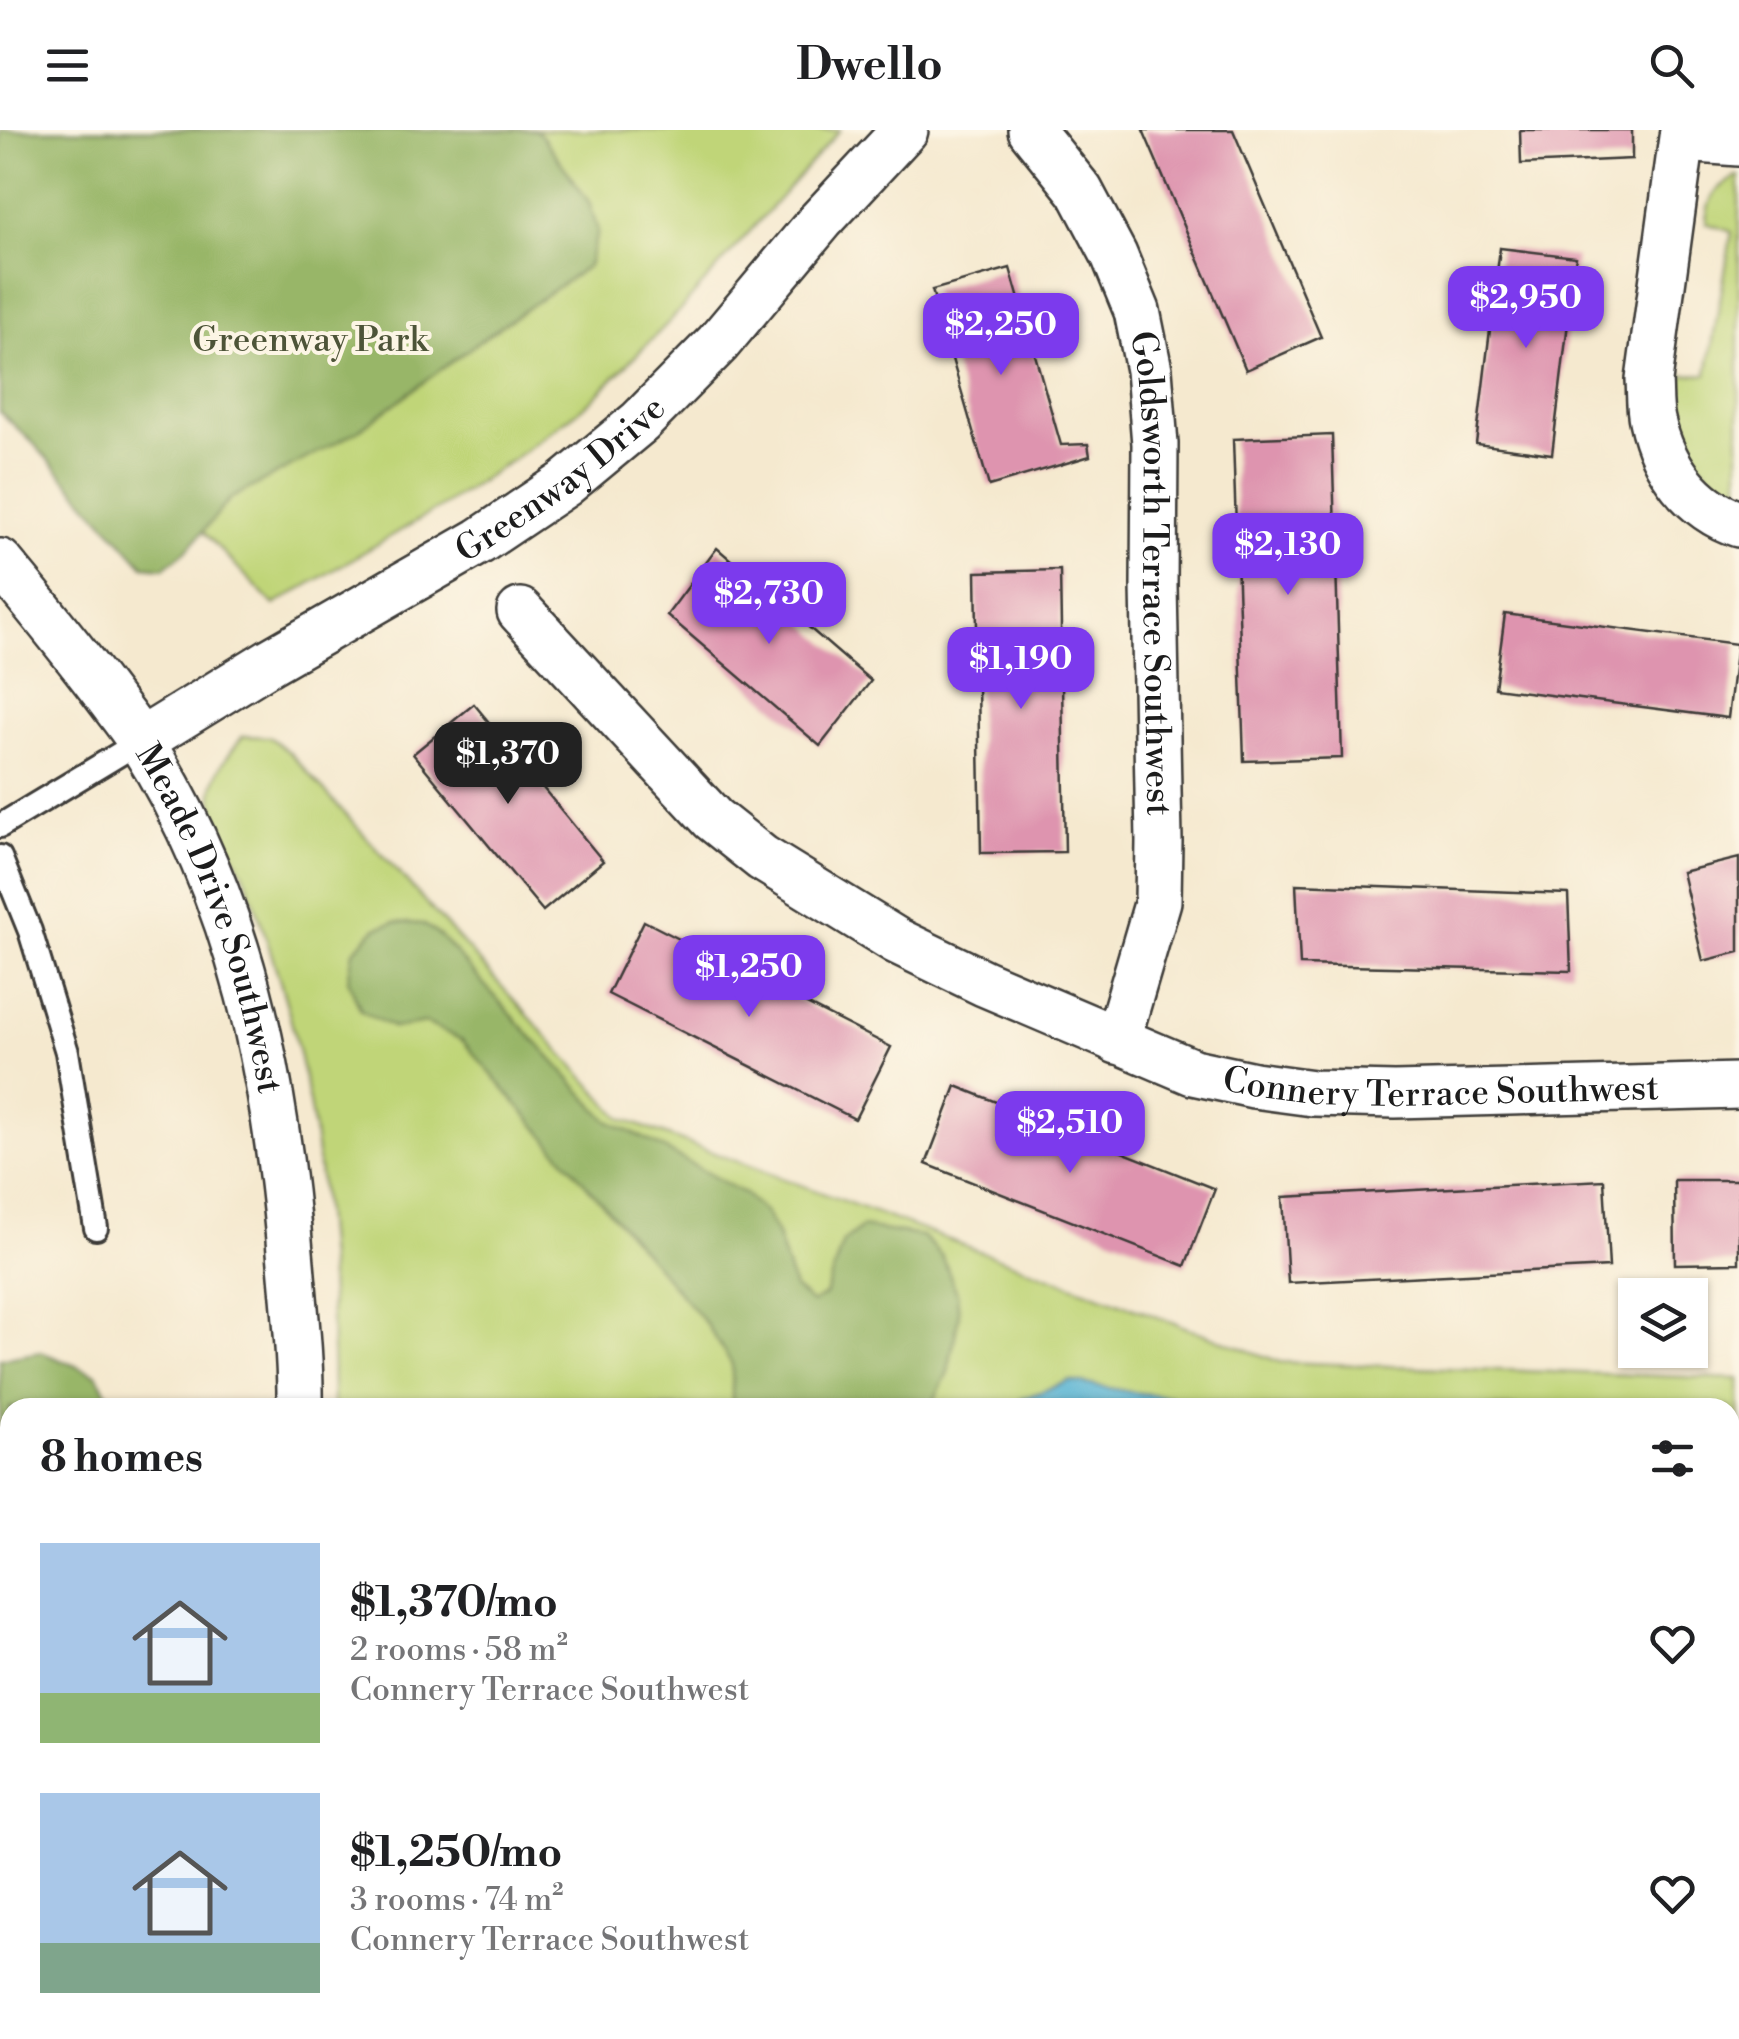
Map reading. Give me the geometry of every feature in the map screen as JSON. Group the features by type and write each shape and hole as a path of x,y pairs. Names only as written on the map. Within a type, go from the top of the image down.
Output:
{"street":[{"name":"Greenway Drive","path":"140,740 480,540 565,484 640,422 718,343 821,220 905,130"},
{"name":"Goldsworth Terrace Southwest","path":"1031,130 1080,191 1114,254 1138,311 1150,370 1155,444 1158,901 1118,1041"},
{"path":"1739,143 1683,134 1649,380 1651,417 1661,451 1679,482 1704,507 1739,524"},
{"name":"Meade Drive Southwest","path":"0,562 64,637 140,740 224,907 255,1013 276,1123 288,1226 300,1398"},
{"name":"Connery Terrace Southwest","path":"520,610 713,820 762,858 897,941 984,984 1194,1072 1314,1093 1394,1096 1739,1086"},
{"name":"Meade Drive Southwest","path":"271,1398 296,1324"}],"lane":[{"path":"0,826 140,740"},
{"path":"0,857 30,931 66,1052 96,1228"}],"green space":[{"name":"Greenway Park","path":"0,130 840,130 672,319 591,401 444,505 274,605 0,322"},
{"name":"Greenway Park","path":"0,130 535,130 589,202 598,231 588,266 356,432 230,499 189,548 164,568 144,566 0,412"},
{"path":"1739,176 1739,488 1714,479 1697,460 1685,433 1678,399 1681,375 1707,374 1732,232 1706,223 1708,206 1724,184"},
{"path":"243,736 270,737 290,753 622,1119 1280,1362 1739,1379 1739,1398 333,1398 326,1237 313,1125 273,959 246,879 215,810 213,788 225,760"},
{"path":"395,922 423,924 440,936 608,1121 745,1194 766,1214 777,1235 794,1288 812,1303 825,1295 843,1242 862,1227 922,1236 942,1256 957,1293 959,1315 948,1372 935,1398 732,1398 732,1364 707,1325 462,1040 426,1023 394,1028 361,1011 348,980 353,951 376,928"},
{"path":"41,1352 96,1374 111,1398 0,1398 0,1359"}],"water":[{"path":"1070,1381 1181,1398 1024,1398"}],"building":[{"path":"1143,130 1233,130 1321,337 1246,370"},
{"path":"1520,130 1632,130 1632,159 1521,164"},
{"path":"1500,248 1576,257 1552,454 1476,444"},
{"path":"1010,268 1061,445 1088,444 1090,456 989,486 932,290"},
{"path":"1332,435 1342,758 1244,761 1233,439"},
{"path":"717,548 871,681 820,746 667,615"},
{"path":"1060,570 1065,852 981,853 976,572"},
{"path":"1505,614 1737,644 1728,718 1495,688"},
{"path":"474,704 603,861 543,911 413,754"},
{"path":"1739,858 1739,952 1703,961 1682,872"},
{"path":"1296,884 1568,894 1571,971 1300,965"},
{"path":"644,921 891,1047 855,1119 608,994"},
{"path":"956,1086 1215,1189 1185,1266 926,1164"},
{"path":"1604,1180 1609,1267 1288,1283 1283,1197"},
{"path":"1674,1180 1739,1180 1739,1263 1675,1264"}]}
